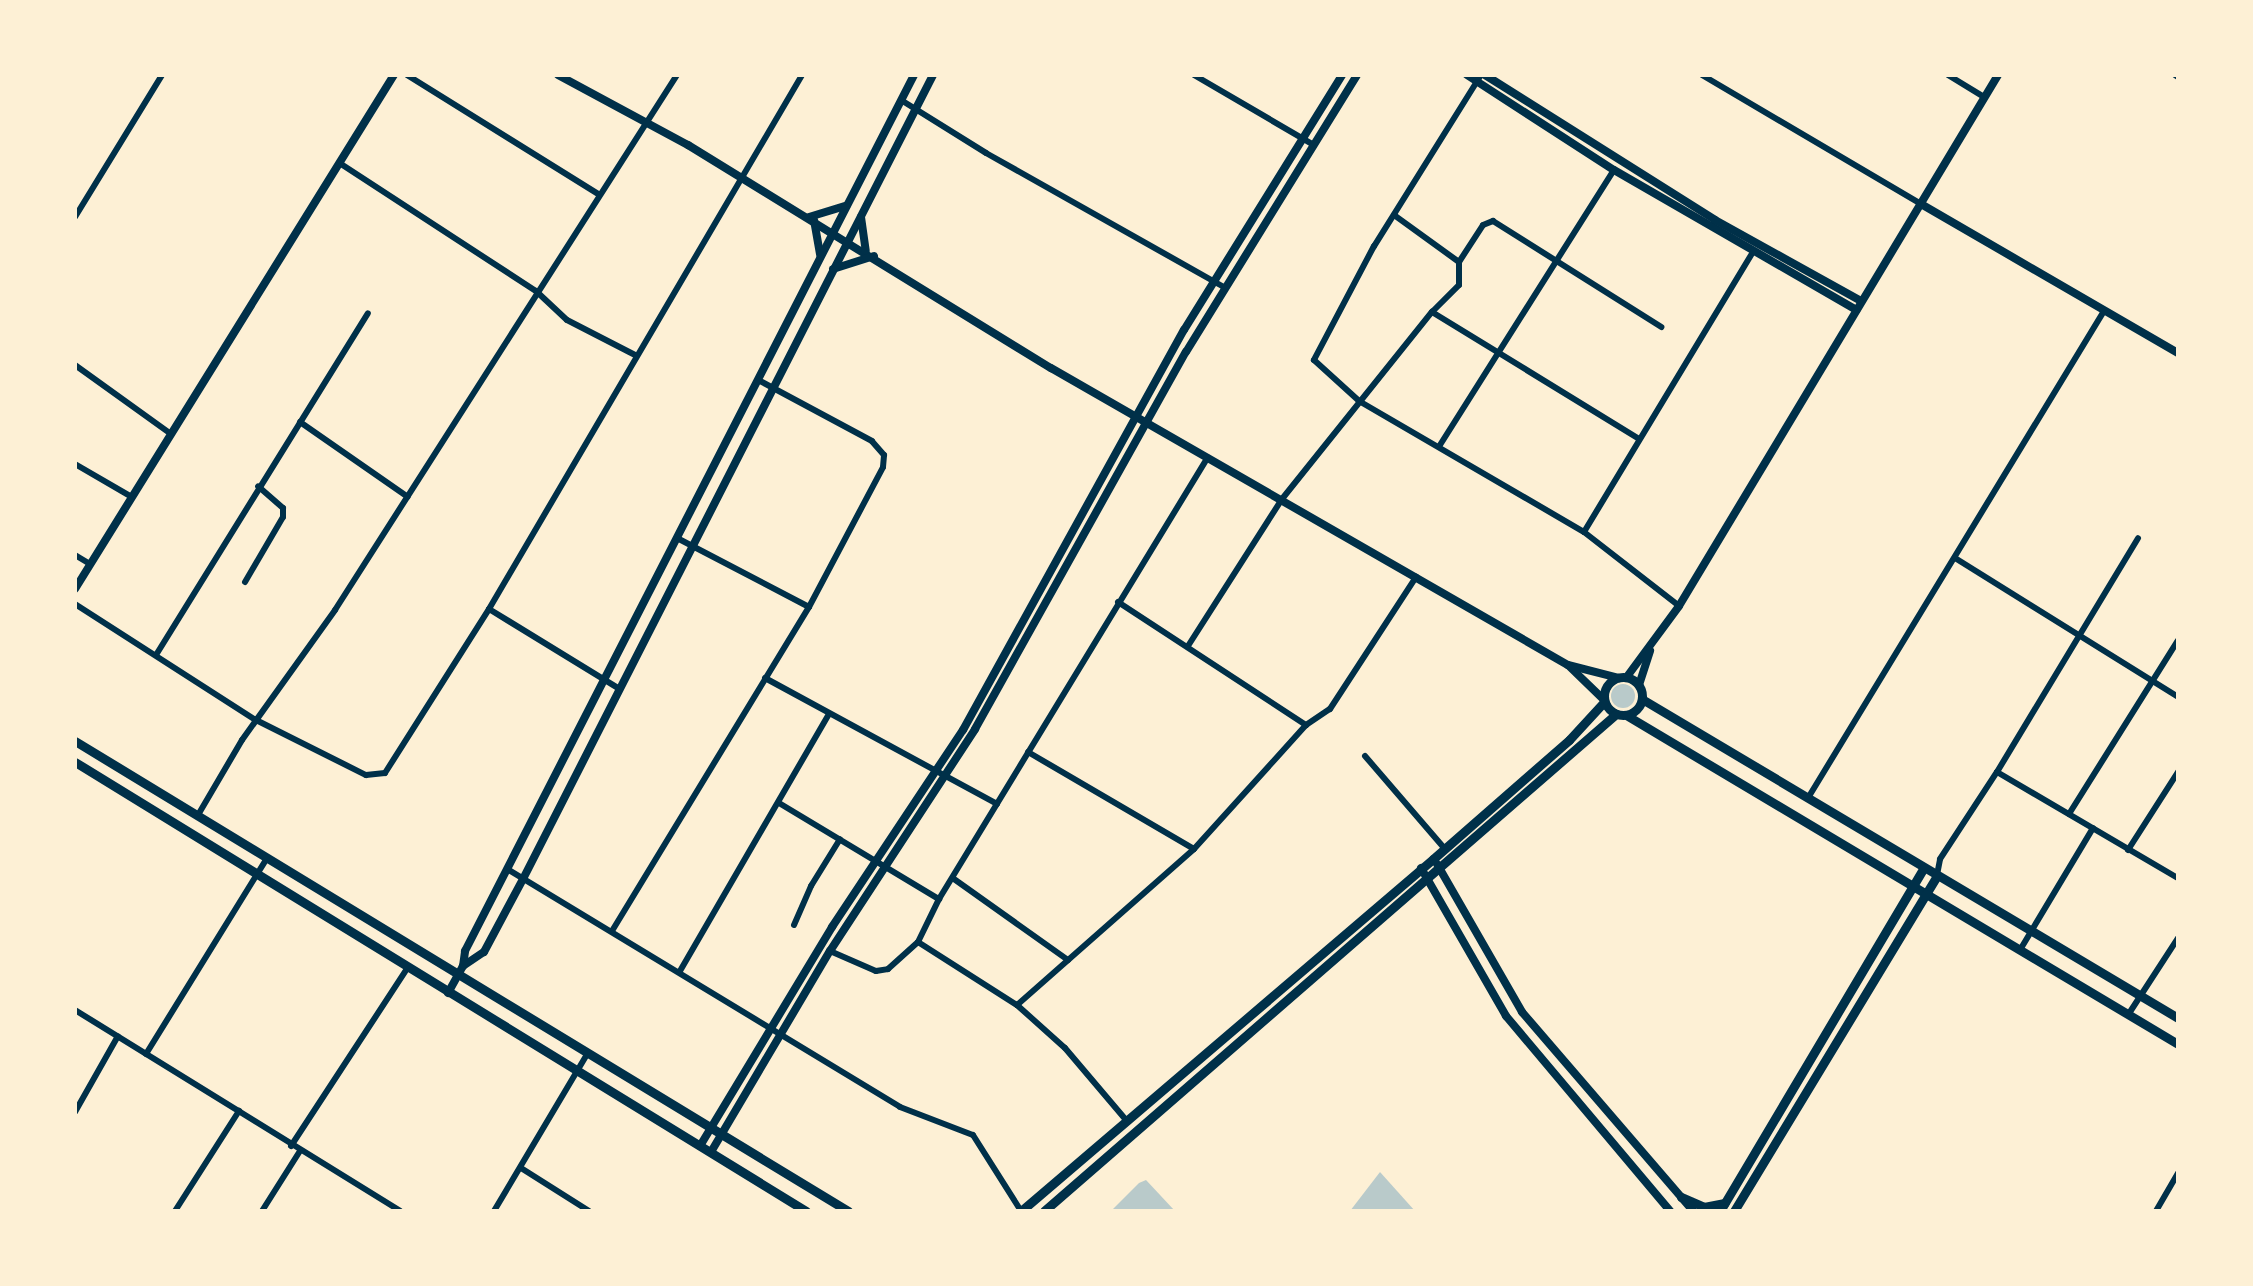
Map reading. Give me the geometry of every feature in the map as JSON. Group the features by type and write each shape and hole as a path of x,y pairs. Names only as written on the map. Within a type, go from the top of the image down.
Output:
{"main road":[{"path":"1021,1211 1569,740 1604,701 1608,684 1623,678 1639,685 1642,699 2031,933 2178,1018"},
{"path":"1045,1211 1440,869 1642,699"},
{"path":"1604,701 1621,715 2178,1044"},
{"path":"75,741 267,858 461,970 588,1053 848,1211"},
{"path":"75,762 806,1211"},
{"path":"1681,1197 1704,1207 1722,1207 1924,868"},
{"path":"1734,1211 1937,876"}],"street":[{"path":"75,217 162,75"},
{"path":"75,589 130,496 341,164 394,75"},
{"path":"407,75 598,194"},
{"path":"558,75 833,231 1051,368 1568,665 1604,701"},
{"path":"198,815 256,720 335,610 598,194 677,75"},
{"path":"75,604 256,720 366,775 385,773 489,609 635,355 802,75"},
{"path":"448,993 461,970 465,951 509,870 820,254 914,75"},
{"path":"461,970 484,952 523,879 690,545 933,75"},
{"path":"1194,75 1314,145"},
{"path":"700,1146 771,1026 875,861 934,774 1136,415 1214,282 1342,75"},
{"path":"711,1152 830,951 943,779 1016,659 1146,422 1357,75"},
{"path":"1467,75 1480,77 1715,220 1861,301"},
{"path":"1702,75 2178,353"},
{"path":"1948,75 1984,97"},
{"path":"1568,665 1623,678 1652,645 1679,607 1998,75"},
{"path":"1480,77 1614,170 1752,254 1856,310"},
{"path":"1480,77 1394,215 1314,354 1315,362 1359,401 1440,445 1584,532 1679,607"},
{"path":"901,100 986,153 1226,288"},
{"path":"341,164 536,291 567,320 635,355"},
{"path":"1440,445 1502,354 1614,170"},
{"path":"811,218 846,206"},
{"path":"861,215 870,254"},
{"path":"1394,215 1459,262"},
{"path":"811,218 820,254"},
{"path":"1188,646 1282,499 1432,312 1459,285 1459,262 1483,225 1490,221 1560,259 1661,327"},
{"path":"833,269 870,254"},
{"path":"1584,532 1752,254"},
{"path":"1808,797 2104,311"},
{"path":"1432,312 1639,439"},
{"path":"156,655 258,486 368,313"},
{"path":"75,365 171,434"},
{"path":"612,931 809,607 850,533 867,491 880,474 884,455 872,441 758,380"},
{"path":"300,422 408,497"},
{"path":"830,951 876,971 896,964 918,942 939,899 954,879 1118,602 1208,457"},
{"path":"75,464 130,496"},
{"path":"245,582 284,517 283,508 258,486"},
{"path":"677,538 809,607"},
{"path":"1937,876 1940,859 1997,772 2138,538"},
{"path":"75,555 90,564"},
{"path":"1955,558 2178,697"},
{"path":"1017,1005 1194,849 1307,725 1338,699 1416,577"},
{"path":"1118,602 1307,725"},
{"path":"489,609 618,688"},
{"path":"2069,814 2178,640"},
{"path":"1639,685 1652,645"},
{"path":"765,678 943,779 997,804"},
{"path":"680,971 828,716"},
{"path":"1028,752 1194,849"},
{"path":"1365,756 1444,848"},
{"path":"1997,772 2178,878"},
{"path":"2128,850 2178,772"},
{"path":"779,803 939,899"},
{"path":"2020,950 2093,828"},
{"path":"794,925 811,886 840,839"},
{"path":"146,1054 267,858"},
{"path":"1433,859 1522,1012 1693,1211"},
{"path":"1924,868 1940,859"},
{"path":"1422,868 1514,1026 1670,1211"},
{"path":"509,870 901,1107 973,1135 1021,1211"},
{"path":"954,879 1068,960"},
{"path":"2128,1015 2178,938"},
{"path":"918,942 1017,1005 1065,1048 1127,1121"},
{"path":"291,1146 408,967"},
{"path":"75,1010 239,1111 300,1152 400,1211"},
{"path":"75,1112 118,1036"},
{"path":"494,1211 588,1053"},
{"path":"175,1211 239,1111"},
{"path":"262,1211 300,1152"},
{"path":"521,1168 589,1211"},
{"path":"2156,1211 2178,1173"}],"shaded area":[{"path":"1623,684 1632,687 1635,696 1632,705 1623,708 1614,705 1611,696 1614,687"},
{"path":"1380,1172 1415,1211 1350,1211"},
{"path":"1146,1180 1175,1211 1111,1211 1139,1183"}]}
